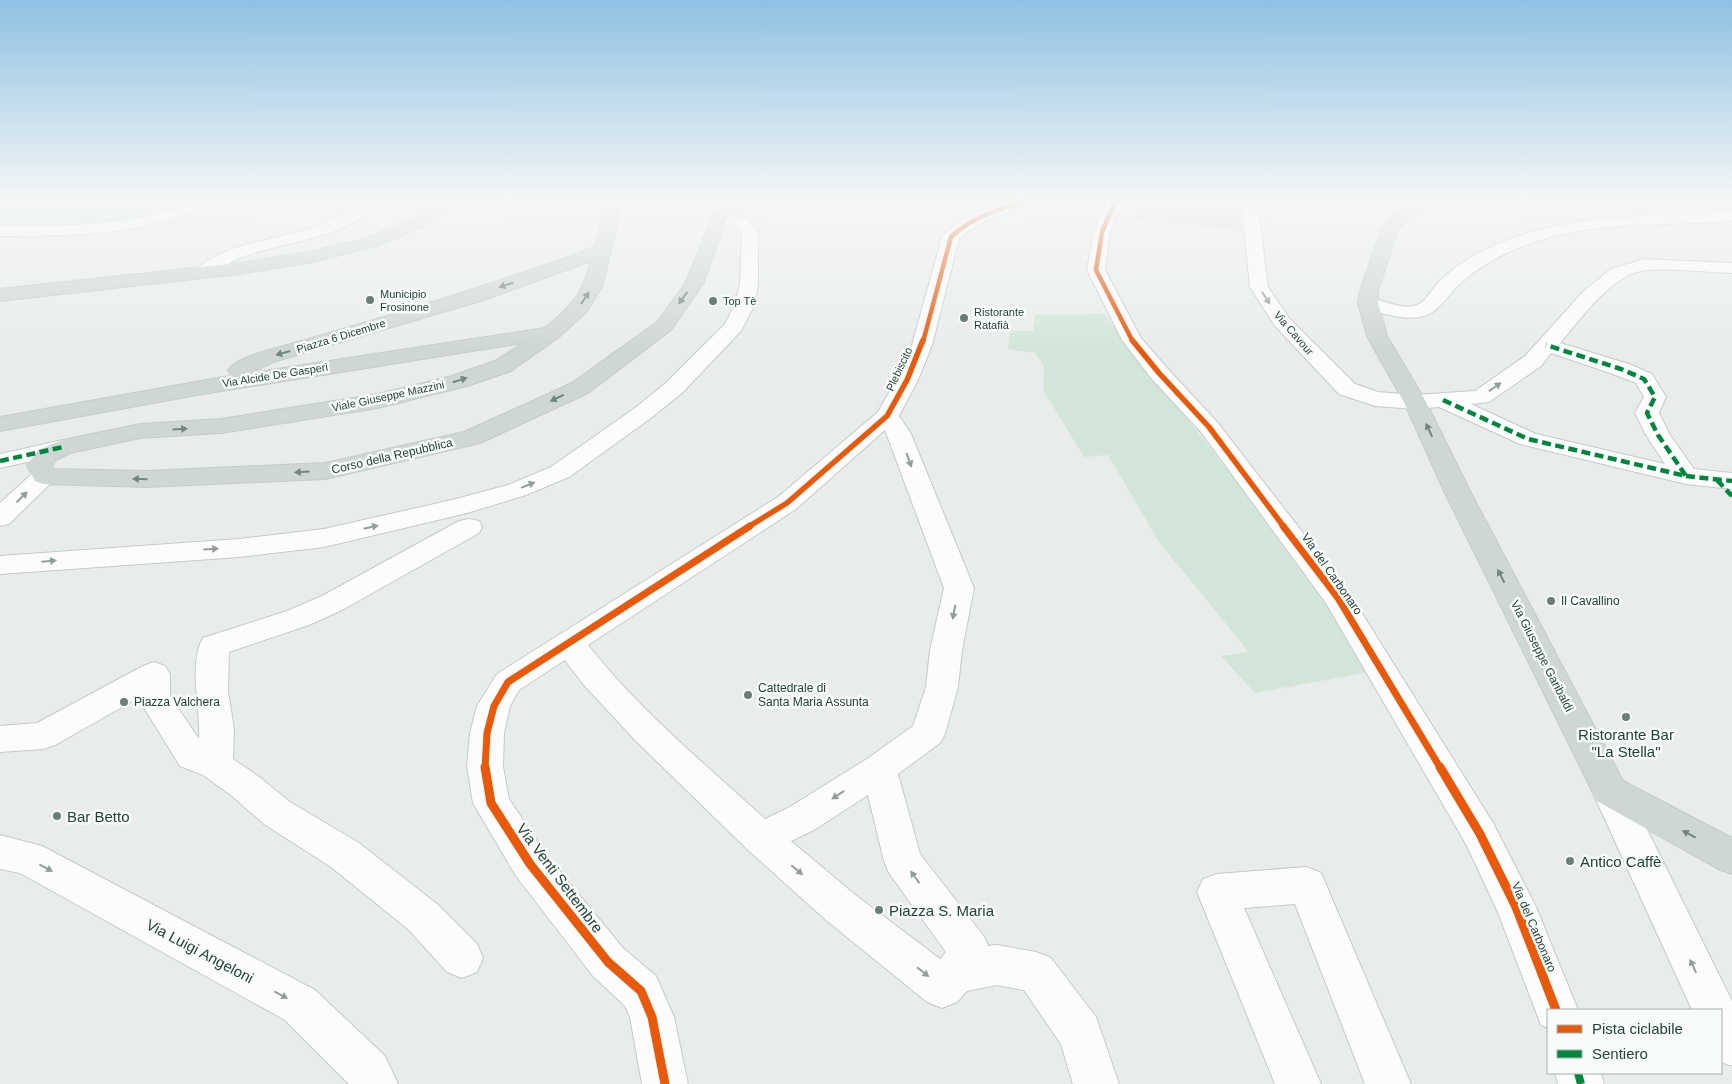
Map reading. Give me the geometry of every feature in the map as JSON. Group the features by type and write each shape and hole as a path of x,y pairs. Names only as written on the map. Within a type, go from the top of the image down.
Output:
{"main road":[{"path":"0,296 279,263 337,250"},
{"name":"Corso della Repubblica","path":"44,476 146,479 325,471 472,438 580,388 664,326 694,284 707,250"},
{"path":"1368,304 1370,286 1382,250"},
{"name":"Viale Giuseppe Mazzini","path":"63,447 140,431 221,426 378,400 459,381 503,366 552,333 577,311 593,287 601,251"},
{"name":"Piazza 6 Dicembre","path":"198,388 266,358 456,301 563,266 601,251"},
{"name":"Via Giuseppe Garibaldi","path":"1368,304 1378,336 1415,402 1458,493 1610,791"},
{"name":"Via Alcide De Gasperi","path":"0,424 198,388 552,333"},
{"path":"44,476 39,465 47,455 63,447"},
{"path":"1610,791 1732,857"}],"street":[{"path":"204,272 234,254 250,250"},
{"path":"0,565 239,548 324,538 458,507 517,490 560,472 643,413 675,387 734,327 747,297 750,250"},
{"name":"Plebiscito","path":"740,530 787,503 887,416 907,380 922,345 948,250"},
{"name":"Via del Carbonaro","path":"1099,250 1096,270 1132,340 1159,373 1209,427 1338,598 1480,834 1516,907 1556,1009"},
{"name":"Via Cavour","path":"1254,250 1259,287 1282,322 1347,389 1375,398 1415,402 1481,397 1533,361 1590,296 1617,273 1644,264 1732,268"},
{"path":"1368,304 1413,312 1423,310 1430,306 1448,283 1470,267 1500,250"},
{"path":"1546,346 1621,369 1644,379 1655,397 1648,413 1658,435 1686,476"},
{"path":"1443,400 1528,440 1727,486"},
{"path":"760,838 801,819 879,769 928,734 942,687 946,650 959,588 899,434 887,416"},
{"path":"0,461 63,447"},
{"path":"0,518 44,476"},
{"path":"215,765 217,729 212,691 214,646 298,618 332,603 469,527"},
{"name":"Via Venti Settembre","path":"665,1084 652,1017 641,991 614,968 590,940 530,864 491,803 485,767 487,733 494,706 508,682 740,530"},
{"path":"568,642 594,676 646,731 760,838 840,907 942,987 956,973 970,952 903,861 879,769"},
{"path":"0,739 43,736 154,674 154,698 192,756 215,765 245,786 277,814 345,855 423,917 462,958"},
{"name":"Via Giuseppe Garibaldi","path":"1610,791 1714,1009"},
{"name":"Via Luigi Angeloni","path":"0,852 28,858 300,1005 369,1072 375,1084"},
{"path":"1298,1084 1217,892 1307,886 1388,1084"},
{"path":"956,973 997,965 1036,972 1080,1033 1096,1084"},
{"path":"1722,1027 1732,1044"}],"green space":[{"path":"1104,314 1321,592 1369,672 1255,693 1221,656 1249,652 1159,542 1108,455 1084,457 1043,390 1044,365 1035,353 1008,349 1010,331 1033,331 1035,315"}],"marked path":[{"path":"1443,400 1528,439 1686,476 1658,435 1647,413 1655,397 1644,379 1621,369 1546,345"},
{"path":"0,461 63,447"},
{"path":"1686,476 1732,481"},
{"path":"1717,480 1732,496"},
{"path":"1578,1074 1581,1084"}],"cycle path":[{"path":"665,1084 652,1017 641,991 608,962 530,864 491,803 485,767 487,733 494,706 508,682 787,503 887,416 907,380 922,345 948,250"},
{"path":"1099,250 1096,270 1132,340 1159,373 1209,427 1338,598 1480,834 1516,907 1556,1009"}],"place":[{"name":"Municipio Frosinone","path":"370,300"},
{"name":"Top Tè","path":"713,301"},
{"name":"Ristorante Ratafià","path":"964,318"},
{"name":"Il Cavallino","path":"1551,601"},
{"name":"Cattedrale di Santa Maria Assunta","path":"748,695"},
{"name":"Piazza Valchera","path":"124,702"},
{"name":"Ristorante Bar \"La Stella\"","path":"1626,717"},
{"name":"Bar Betto","path":"57,816"},
{"name":"Antico Caffè","path":"1570,861"},
{"name":"Piazza S. Maria","path":"879,910"}]}
